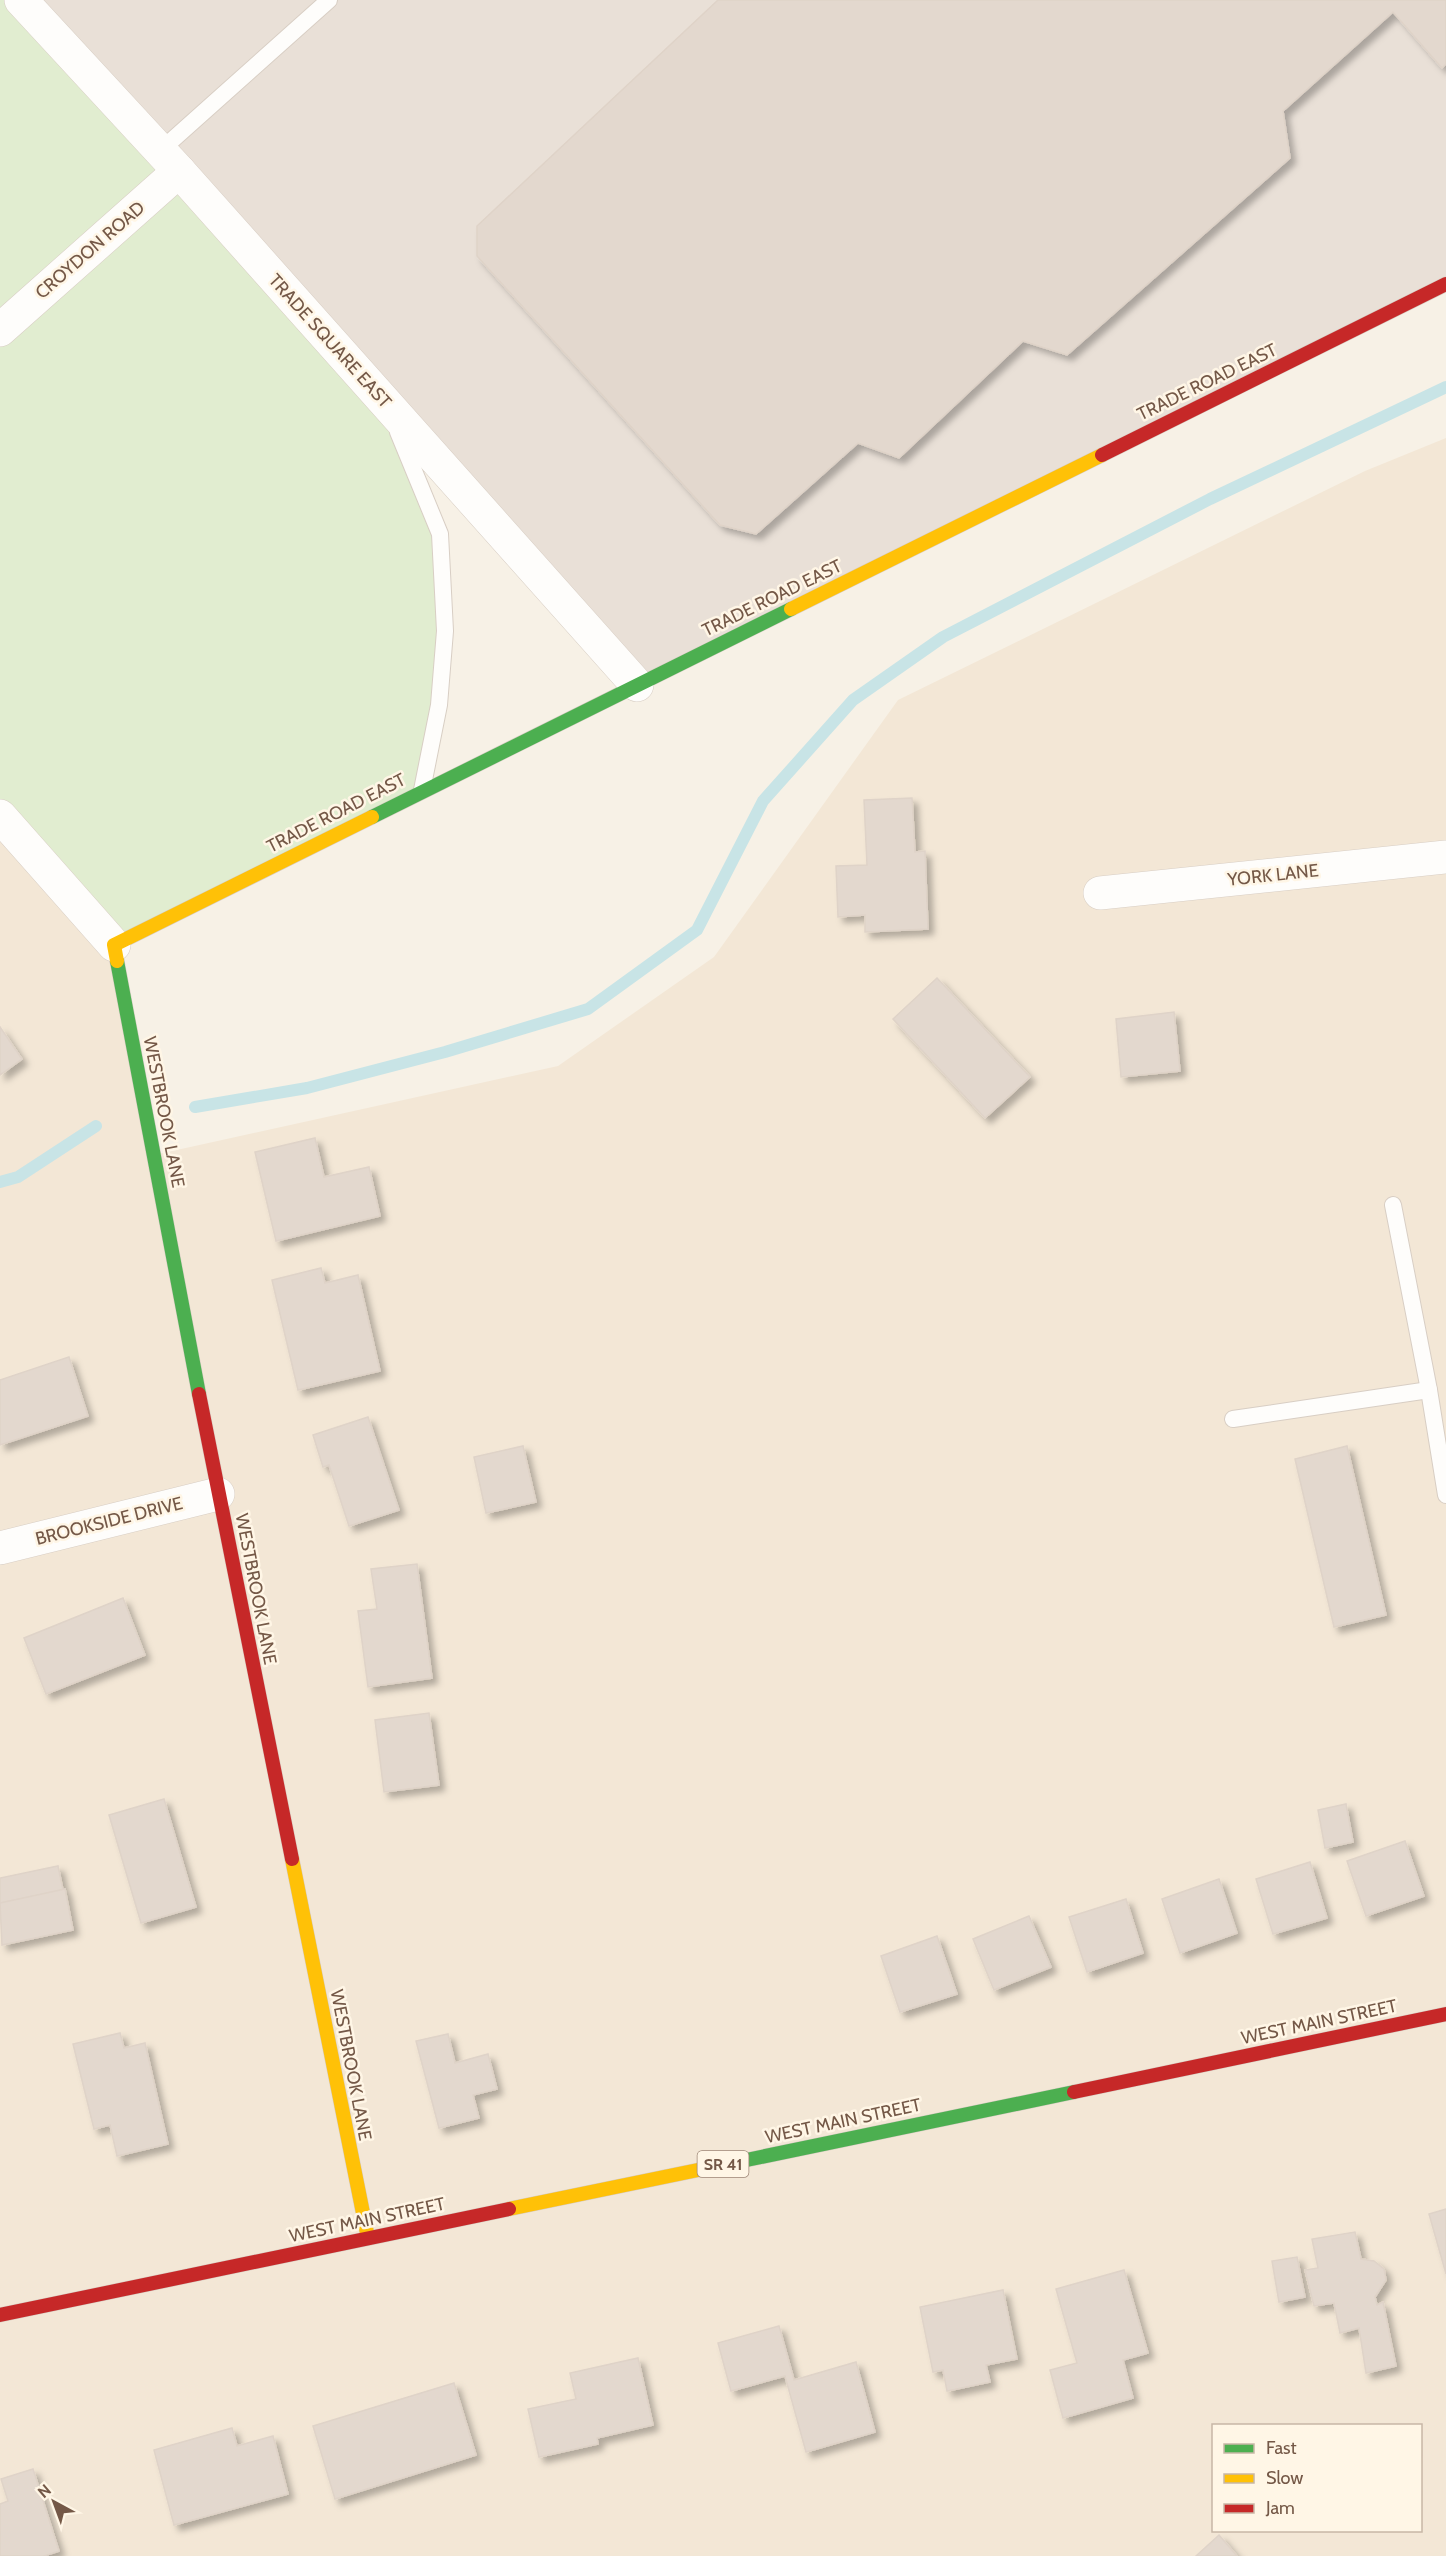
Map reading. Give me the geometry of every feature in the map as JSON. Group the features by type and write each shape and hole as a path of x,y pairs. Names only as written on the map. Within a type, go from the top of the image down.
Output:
{"street":[{"name":"TRADE SQUARE EAST","path":"21,0 169,161 637,685"},
{"name":"CROYDON ROAD","path":"0,330 169,161"},
{"name":"TRADE ROAD EAST","path":"114,945 422,790 1446,284"},
{"path":"0,816 114,945"},
{"name":"YORK LANE","path":"1100,893 1446,857"},
{"name":"WESTBROOK LANE","path":"114,945 218,1494 368,2238"},
{"name":"BROOKSIDE DRIVE","path":"0,1548 218,1494"},
{"name":"WEST MAIN STREET","path":"0,2315 1446,2014"}],"lane":[{"path":"169,161 329,0"},
{"path":"388,406 440,534 446,631 439,705 422,790"},
{"path":"1393,1205 1429,1390 1446,1495"},
{"path":"1233,1419 1429,1390"}],"shaded area":[{"path":"21,0 1446,0 1446,284 637,685"},
{"path":"1446,438 1446,2556 0,2556 0,816 114,945 154,1155 558,1066 714,957 898,700 1365,471"}],"green space":[{"path":"0,0 21,0 388,406 440,534 445,631 422,790 114,945 0,816"}],"building":[{"path":"718,0 1446,0 1446,64 1442,68 1393,12 1283,111 1290,158 1067,355 1023,341 899,458 858,443 756,534 720,525 477,256 477,226"},
{"path":"912,798 915,852 925,851 928,929 865,932 865,915 838,917 836,866 867,865 864,800"},
{"path":"937,978 1030,1077 985,1118 893,1019"},
{"path":"1174,1012 1180,1071 1121,1077 1116,1019"},
{"path":"0,1027 22,1059 0,1075"},
{"path":"315,1138 324,1177 369,1167 380,1216 276,1241 255,1152"},
{"path":"321,1268 325,1283 358,1275 380,1371 298,1390 272,1280"},
{"path":"69,1357 88,1416 0,1445 0,1380"},
{"path":"368,1417 399,1510 349,1526 329,1465 323,1467 313,1435"},
{"path":"523,1446 536,1502 486,1513 474,1457"},
{"path":"1347,1446 1386,1615 1334,1627 1295,1459"},
{"path":"417,1564 432,1678 368,1687 358,1611 377,1609 371,1569"},
{"path":"123,1598 145,1655 46,1694 24,1638"},
{"path":"429,1713 439,1785 384,1792 375,1720"},
{"path":"164,1799 196,1907 141,1923 109,1815"},
{"path":"1346,1804 1353,1842 1325,1848 1318,1810"},
{"path":"1405,1841 1424,1896 1366,1916 1347,1861"},
{"path":"1310,1862 1327,1918 1273,1934 1256,1879"},
{"path":"58,1866 63,1890 0,1903 0,1878"},
{"path":"1219,1879 1237,1933 1180,1953 1162,1899"},
{"path":"65,1889 73,1930 2,1945 0,1903"},
{"path":"1126,1899 1143,1953 1087,1972 1069,1917"},
{"path":"1029,1916 1051,1967 994,1990 973,1939"},
{"path":"937,1936 957,1994 900,2012 881,1956"},
{"path":"120,2033 124,2048 145,2043 168,2144 117,2156 110,2125 94,2129 73,2044"},
{"path":"448,2034 455,2063 488,2054 497,2089 473,2095 479,2118 439,2128 416,2041"},
{"path":"1446,2209 1446,2274 1429,2214"},
{"path":"1355,2232 1361,2259 1374,2261 1384,2269 1386,2280 1375,2297 1377,2305 1383,2302 1396,2366 1366,2373 1359,2328 1340,2333 1334,2303 1314,2306 1305,2270 1318,2268 1312,2239"},
{"path":"1297,2257 1305,2297 1279,2302 1272,2261"},
{"path":"1124,2270 1148,2353 1123,2360 1133,2398 1063,2418 1050,2370 1077,2363 1056,2289"},
{"path":"1003,2290 1017,2359 986,2365 990,2382 947,2391 943,2370 933,2372 920,2307"},
{"path":"779,2326 794,2380 856,2362 875,2432 806,2452 785,2376 731,2391 718,2343"},
{"path":"638,2358 653,2425 597,2438 598,2444 539,2457 528,2409 576,2399 570,2373"},
{"path":"454,2383 476,2455 335,2499 313,2426"},
{"path":"232,2428 237,2446 273,2436 288,2494 174,2525 154,2450"},
{"path":"33,2469 59,2551 44,2556 0,2556 0,2504 8,2501 1,2479"},
{"path":"1219,2535 1237,2556 1196,2556"}],"waterway":[{"path":"195,1107 307,1088 445,1052 588,1009 697,930 763,801 853,700 943,637 1210,499 1446,387"},
{"path":"0,1182 18,1177 96,1126"}],"traffic: fast":[{"path":"372,817 791,609"},
{"path":"117,961 199,1394"},
{"path":"732,2163 1074,2092"}],"traffic: slow":[{"path":"791,609 1102,455"},
{"path":"117,961 114,945 372,817"},
{"path":"292,1859 368,2238"},
{"path":"509,2209 732,2163"}],"traffic: jam":[{"path":"1102,455 1446,284"},
{"path":"199,1394 292,1859"},
{"path":"1074,2092 1446,2014"},
{"path":"0,2315 509,2209"}]}
